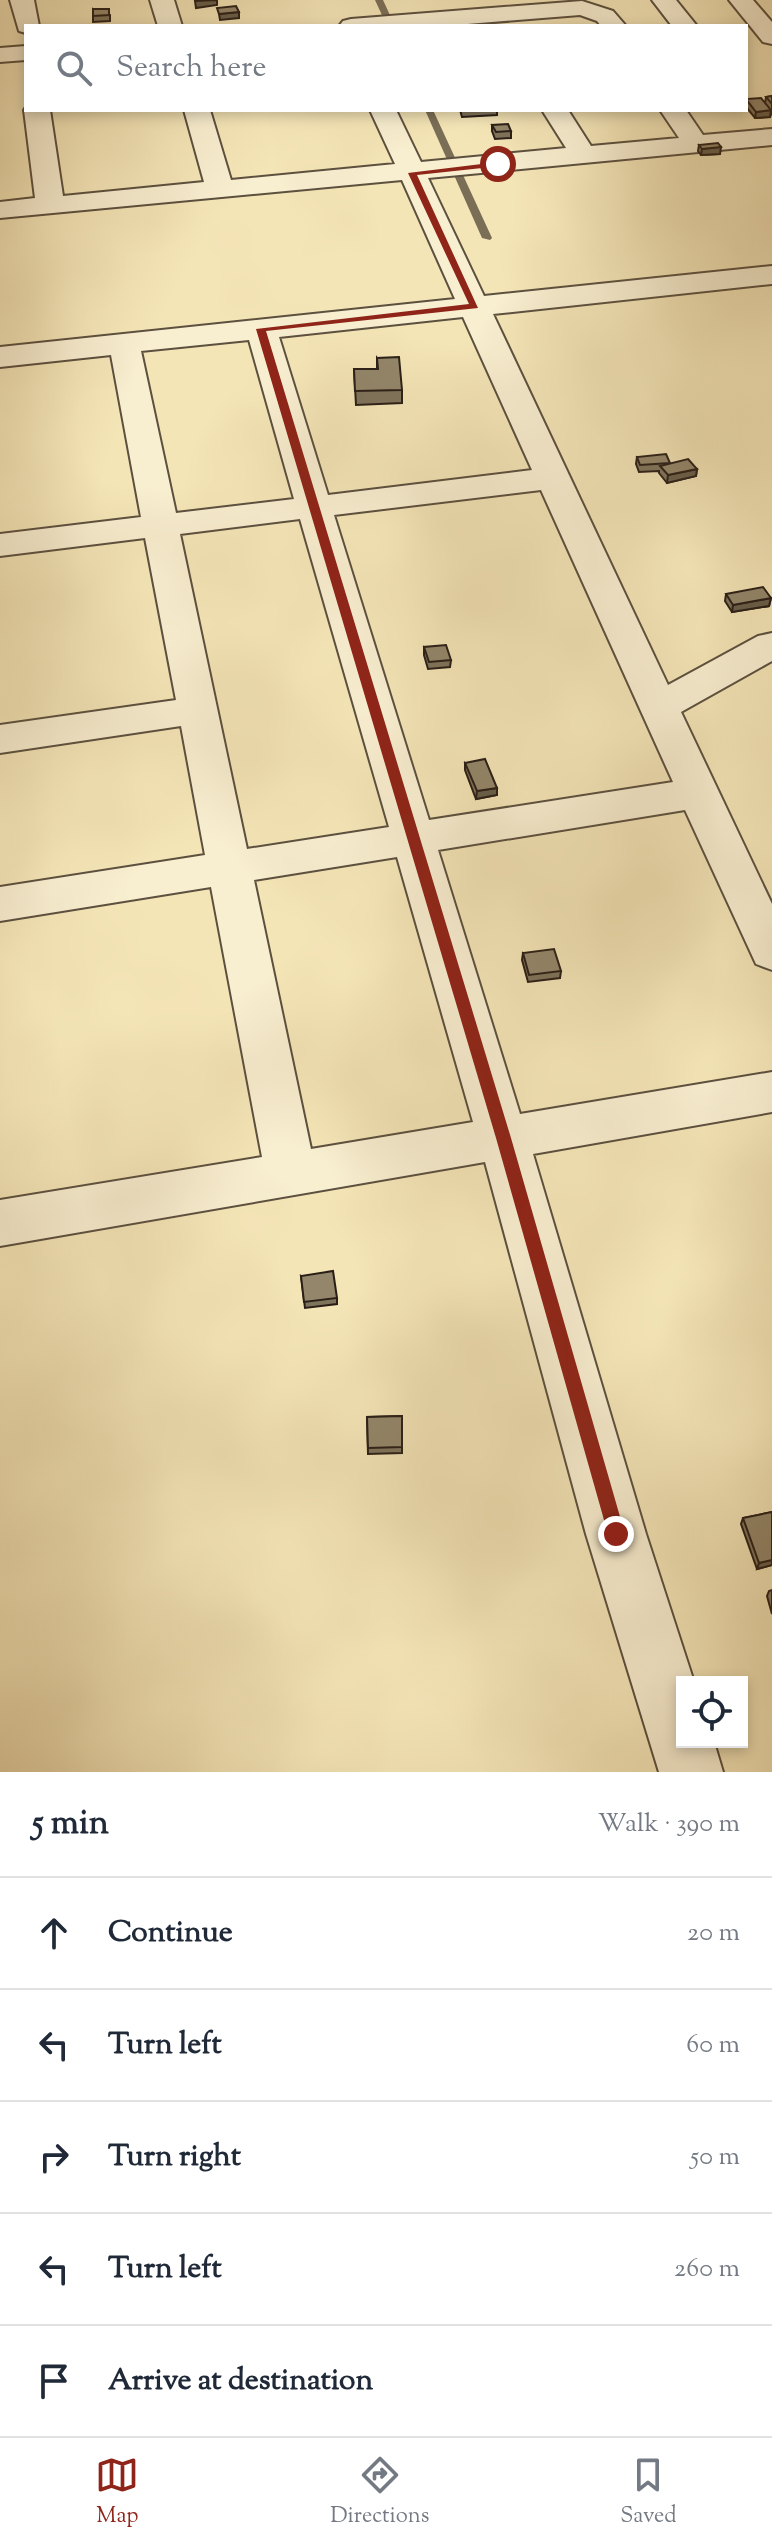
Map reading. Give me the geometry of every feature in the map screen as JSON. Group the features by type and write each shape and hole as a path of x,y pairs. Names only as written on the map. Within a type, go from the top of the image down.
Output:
{"street":[{"path":"22,0 27,24"},
{"path":"162,0 169,24"},
{"path":"664,0 683,24"},
{"path":"741,0 772,37"},
{"path":"345,22 582,8 605,16 612,24"},
{"path":"748,48 772,43"},
{"path":"0,55 24,53"},
{"path":"31,112 50,205"},
{"path":"198,112 220,189"},
{"path":"384,112 699,793 767,930"},
{"path":"556,112 584,156"},
{"path":"674,112 696,144"},
{"path":"0,210 772,137"},
{"path":"0,357 772,275"},
{"path":"261,329 503,1138 616,1534 691,1772"},
{"path":"124,343 291,1174"},
{"path":"0,545 553,478"},
{"path":"659,707 772,645"},
{"path":"0,739 197,710"},
{"path":"0,904 699,793"},
{"path":"0,1223 772,1092"}],"building":[{"path":"236,6 239,12 219,14 217,8"},
{"path":"93,9 109,9 109,15 93,16"},
{"path":"761,98 771,110 756,112 748,99"},
{"path":"508,124 511,131 496,132 492,125"},
{"path":"718,143 721,147 702,149 699,145"},
{"path":"399,357 402,390 355,391 354,369 378,369 377,358"},
{"path":"666,454 670,463 640,465 637,457"},
{"path":"688,459 697,469 668,475 660,466"},
{"path":"763,587 771,598 733,605 726,594"},
{"path":"446,645 451,660 429,662 424,647"},
{"path":"485,759 497,788 477,791 465,763"},
{"path":"554,949 561,971 529,975 523,953"},
{"path":"333,1271 337,1298 304,1302 301,1276"},
{"path":"402,1416 402,1447 368,1448 367,1417"},
{"path":"772,1512 772,1560 759,1563 743,1518"}],"waterway":[{"path":"379,0 390,24"},
{"path":"430,112 487,238"}],"route":[{"path":"498,164 412,173 474,306 261,329 503,1138 616,1534"}]}
